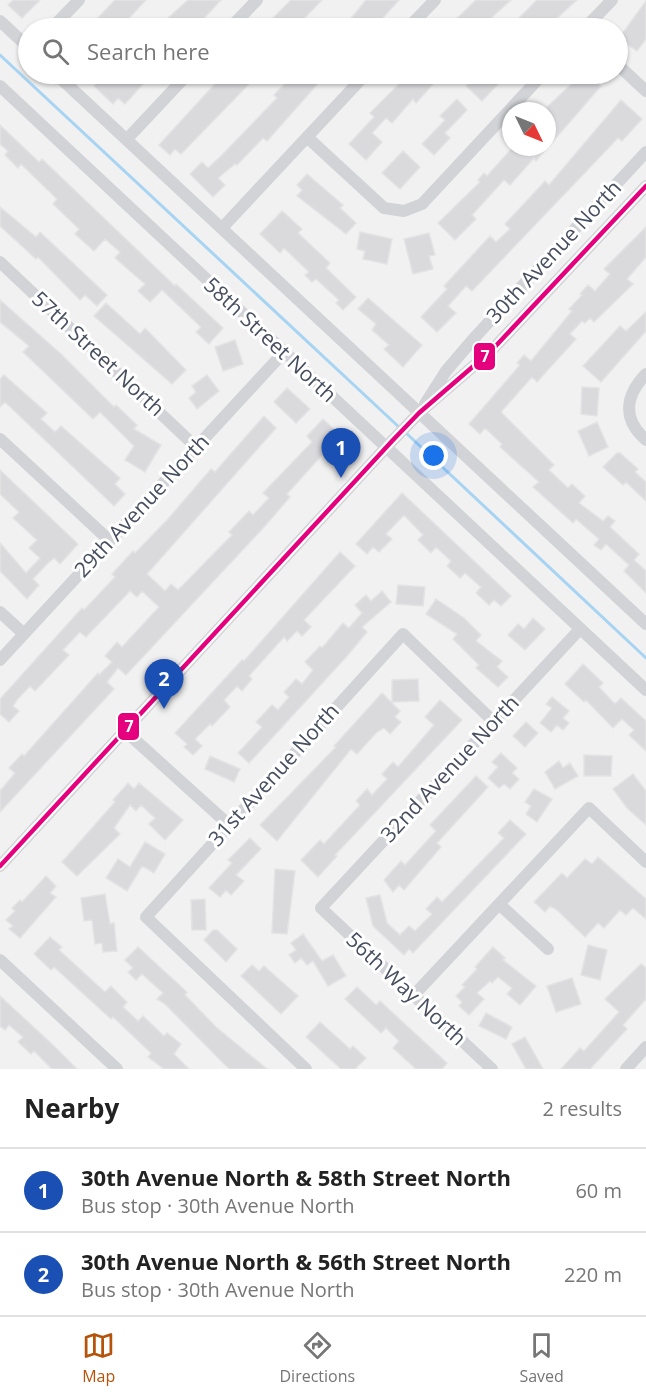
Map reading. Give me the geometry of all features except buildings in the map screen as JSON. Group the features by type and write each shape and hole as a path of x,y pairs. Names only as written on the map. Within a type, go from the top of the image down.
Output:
{"street":[{"path":"62,18 79,0"},
{"path":"240,18 257,0"},
{"path":"418,18 435,0"},
{"path":"595,18 612,0"},
{"path":"0,21 18,38"},
{"path":"628,74 646,91"},
{"path":"68,84 222,228 416,417 646,624"},
{"path":"127,139 179,84"},
{"path":"222,228 357,84"},
{"path":"307,137 384,208 404,211 422,204 534,84"},
{"name":"58th Street North","path":"0,86 284,352 389,445 646,690"},
{"name":"30th Avenue North","path":"416,417 446,371 476,336 646,152"},
{"name":"30th Avenue North","path":"416,417 491,351 646,186"},
{"name":"57th Street North","path":"0,262 196,447"},
{"name":"29th Avenue North","path":"0,660 284,352"},
{"path":"646,374 636,385 628,408 635,430 646,441"},
{"path":"0,866 416,417"},
{"path":"0,439 110,541"},
{"path":"0,612 24,634"},
{"name":"32nd Avenue North","path":"321,908 580,629"},
{"name":"31st Avenue North","path":"306,1069 146,916 403,634 494,722"},
{"path":"124,730 228,824"},
{"path":"413,996 589,808 646,862"},
{"path":"499,904 548,949"},
{"name":"56th Way North","path":"321,908 492,1069"},
{"path":"0,960 117,1069"},
{"path":"626,1069 646,1047"}],"waterway":[{"path":"0,55 18,72"},
{"path":"31,84 400,428"},
{"path":"405,432 646,658"}],"transit line":[{"name":"7","path":"0,866 393,440 419,413 491,351 646,186"}],"place":[{"name":"30th Avenue North & 58th Street North","path":"341,478"},
{"name":"30th Avenue North & 56th Street North","path":"164,709"}]}
